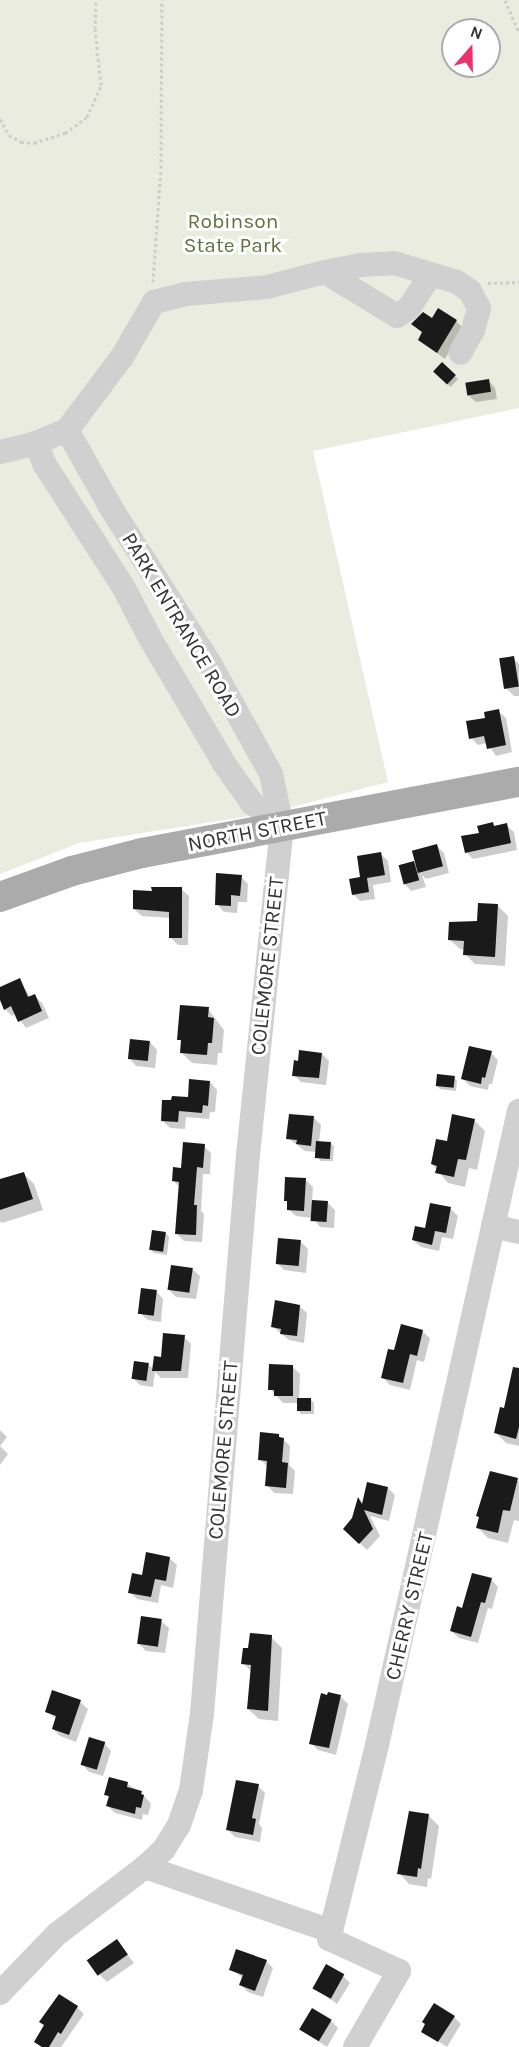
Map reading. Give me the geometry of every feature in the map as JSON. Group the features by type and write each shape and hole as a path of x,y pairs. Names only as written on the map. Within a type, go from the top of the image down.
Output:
{"main road":[{"name":"NORTH STREET","path":"0,897 102,862 519,782"}],"street":[{"path":"0,452 67,430 122,357 154,302 186,294 267,286 360,265 393,264 457,282 470,291 479,308 473,330 460,353"},
{"path":"325,272 397,316 409,308 431,274"},
{"name":"PARK ENTRANCE ROAD","path":"67,430 110,506 212,668 271,774 282,826"},
{"path":"36,442 45,465 124,588 150,638 225,765 252,803 282,826"},
{"name":"COLEMORE STREET","path":"0,1993 57,1934 145,1867 164,1849 179,1825 188,1803 197,1756 248,1155 282,826"},
{"name":"CHERRY STREET","path":"331,1931 377,1746 519,1112"},
{"path":"492,1226 519,1232"},
{"path":"145,1867 331,1931 329,1939 399,1971 355,2047"}],"path":[{"path":"0,119 9,135 21,142 34,143 65,133 87,117 100,85 95,29 96,0"},
{"path":"154,302 153,278 161,168 162,0"},
{"path":"505,0 519,33"}],"green space":[{"name":"Robinson State Park","path":"0,0 519,0 519,408 313,451 388,782 269,813 79,843 0,874"}],"building":[{"path":"438,308 457,320 437,353 418,340 422,332 411,324 423,312 432,318"},
{"path":"442,362 456,375 447,384 433,372"},
{"path":"489,379 491,392 467,396 465,383"},
{"path":"514,656 519,687 504,689 499,658"},
{"path":"499,709 506,745 487,749 484,736 469,739 466,721 485,718 484,712"},
{"path":"493,822 494,826 507,823 511,843 465,853 461,836 479,833 477,826"},
{"path":"437,844 443,866 418,873 412,851"},
{"path":"381,852 385,875 367,878 369,892 352,895 349,879 360,877 357,856"},
{"path":"414,861 419,880 404,884 399,865"},
{"path":"216,873 242,875 240,896 231,895 231,906 215,905"},
{"path":"151,887 182,887 182,938 169,938 169,912 133,909 133,890 152,891"},
{"path":"478,903 498,904 495,957 463,955 464,941 448,940 449,922 477,921"},
{"path":"20,978 28,997 35,994 42,1011 18,1022 11,1006 4,1010 0,1000 0,987"},
{"path":"180,1005 209,1007 208,1017 214,1018 212,1043 208,1043 207,1055 180,1053 181,1040 177,1040"},
{"path":"130,1039 150,1041 148,1061 128,1059"},
{"path":"469,1046 492,1051 485,1078 482,1077 481,1084 461,1079"},
{"path":"299,1050 322,1053 319,1078 292,1076 294,1060 298,1061"},
{"path":"437,1074 455,1076 454,1088 436,1086"},
{"path":"189,1079 210,1081 208,1106 203,1105 202,1113 179,1111 178,1122 161,1121 162,1100 171,1100 172,1096 188,1097"},
{"path":"289,1114 314,1116 311,1146 296,1144 297,1140 286,1139"},
{"path":"452,1114 475,1119 466,1160 458,1159 454,1177 435,1173 437,1166 431,1164 436,1139 447,1141"},
{"path":"316,1141 331,1142 330,1159 315,1158"},
{"path":"183,1142 205,1144 203,1168 197,1167 194,1205 197,1205 196,1235 175,1234 179,1182 172,1181 173,1167 181,1168"},
{"path":"24,1172 33,1199 0,1210 0,1179"},
{"path":"285,1177 306,1178 304,1211 287,1210 287,1201 284,1201"},
{"path":"312,1200 328,1201 326,1222 311,1221"},
{"path":"430,1203 451,1207 446,1233 435,1231 432,1245 412,1240 415,1226 425,1228"},
{"path":"152,1230 166,1232 163,1252 149,1250"},
{"path":"278,1238 301,1240 299,1266 276,1264"},
{"path":"171,1265 193,1268 189,1293 168,1290"},
{"path":"141,1288 157,1290 154,1316 138,1314"},
{"path":"275,1300 300,1305 297,1336 280,1334 281,1329 271,1327"},
{"path":"401,1324 423,1330 417,1356 410,1354 403,1383 381,1378 388,1349 394,1350"},
{"path":"163,1333 185,1335 181,1371 152,1371 154,1356 161,1357"},
{"path":"134,1361 149,1363 146,1381 131,1379"},
{"path":"269,1364 293,1365 293,1396 274,1396 274,1390 268,1390"},
{"path":"513,1367 519,1368 519,1427 516,1439 494,1433 500,1407 504,1408"},
{"path":"297,1398 311,1398 311,1411 297,1411"},
{"path":"260,1432 279,1434 279,1437 284,1438 282,1462 288,1463 286,1488 265,1486 267,1461 258,1460"},
{"path":"490,1471 518,1478 510,1511 503,1510 498,1533 476,1528 479,1517 476,1516"},
{"path":"367,1482 388,1487 382,1515 364,1510 373,1529 359,1544 343,1529 352,1518 358,1497 362,1504"},
{"path":"146,1552 170,1557 166,1581 155,1579 151,1597 128,1593 132,1573 142,1575"},
{"path":"472,1573 492,1578 485,1603 481,1602 471,1637 450,1631 457,1606 462,1608"},
{"path":"141,1616 162,1619 158,1647 137,1644"},
{"path":"250,1633 272,1635 268,1711 247,1709 251,1665 241,1664 243,1648 248,1648"},
{"path":"52,1690 81,1700 69,1735 52,1729 56,1716 45,1712"},
{"path":"328,1692 341,1695 329,1748 309,1744 321,1693 327,1695"},
{"path":"89,1737 105,1742 97,1770 81,1765"},
{"path":"109,1777 128,1782 127,1787 142,1791 141,1794 144,1795 141,1808 136,1807 135,1814 106,1806 109,1796 104,1795"},
{"path":"236,1780 259,1784 252,1818 256,1819 253,1835 226,1830"},
{"path":"409,1811 429,1814 421,1869 418,1868 417,1877 397,1874"},
{"path":"117,1939 128,1955 98,1976 87,1960"},
{"path":"236,1949 267,1960 255,1991 239,1985 243,1975 229,1970"},
{"path":"326,1964 344,1974 331,1999 312,1988"},
{"path":"59,1994 78,2006 61,2034 58,2032 49,2047 42,2047 34,2042 44,2025 39,2022"},
{"path":"434,2003 455,2016 438,2042 421,2032 425,2024 422,2022"},
{"path":"312,2008 332,2020 319,2041 299,2029"}]}
